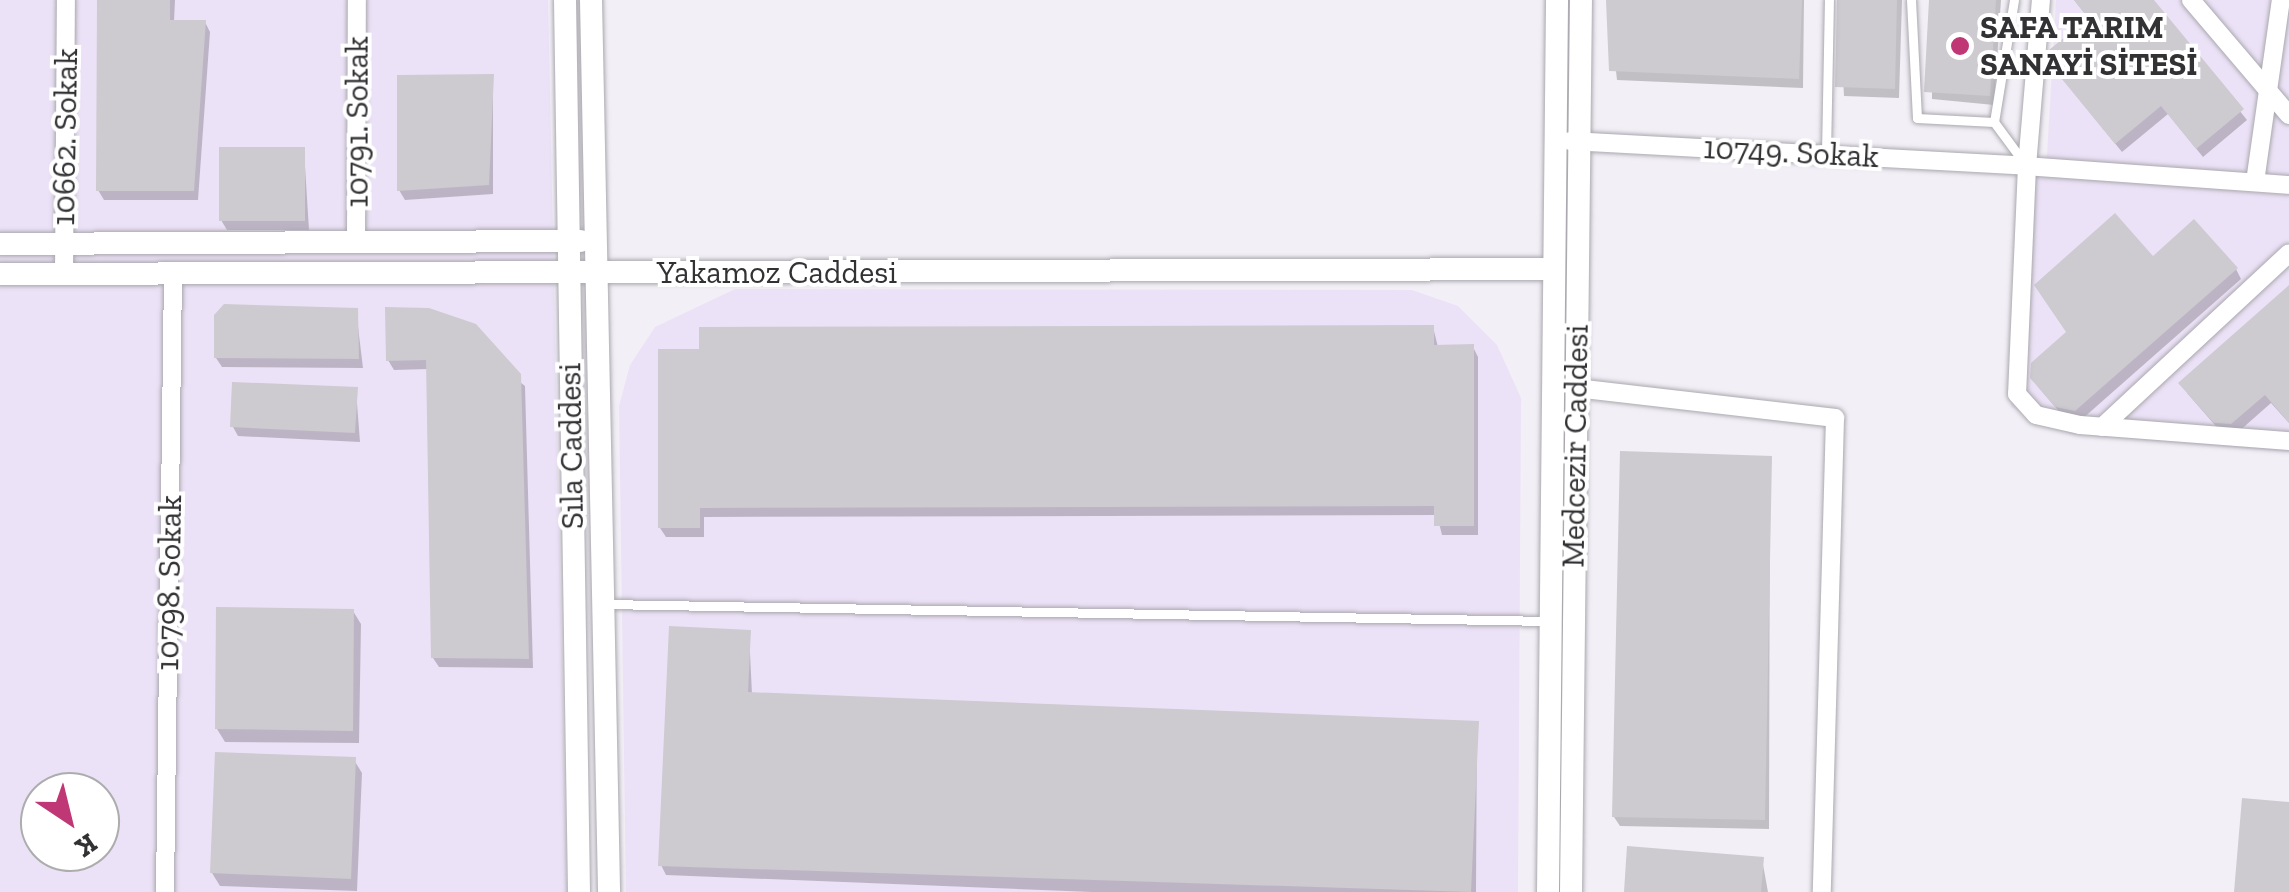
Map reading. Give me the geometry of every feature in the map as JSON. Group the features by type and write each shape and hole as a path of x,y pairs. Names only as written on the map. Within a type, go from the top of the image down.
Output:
{"street":[{"name":"10662. Sokak","path":"64,274 66,0"},
{"name":"10791. Sokak","path":"356,244 357,0"},
{"name":"Sıla Caddesi","path":"564,0 579,892"},
{"path":"591,0 609,892"},
{"name":"Medcezir Caddesi","path":"1548,892 1556,0"},
{"name":"Medcezir Caddesi","path":"1571,892 1581,0"},
{"path":"2041,0 2027,166 2017,394 2036,415 2102,427 2289,441"},
{"path":"2191,0 2289,115"},
{"path":"2255,182 2281,0"},
{"name":"10749. Sokak","path":"1556,141 2027,166 2289,186"},
{"path":"0,244 598,241"},
{"path":"2102,427 2289,253"},
{"name":"Yakamoz Caddesi","path":"0,274 1554,270"},
{"name":"10798. Sokak","path":"165,892 174,274"},
{"path":"1576,388 1835,418 1842,437 1822,892"}],"lane":[{"path":"1826,154 1828,0"},
{"path":"1911,0 1916,118 1994,122"},
{"path":"2014,0 1994,122 2027,166"},
{"path":"604,604 1550,621"}],"shaded area":[{"path":"0,0 548,0 567,892 0,892"},
{"path":"2056,0 2289,0 2289,452 2070,434 2011,407 2024,171 2046,172"},
{"path":"735,289 1412,290 1458,306 1497,345 1521,398 1518,892 626,892 619,406 630,365 655,327"}],"building":[{"path":"97,0 170,0 170,20 206,20 194,191 96,191"},
{"path":"1606,0 1802,0 1799,79 1609,71"},
{"name":"SAFA TARIM SANAYİ SİTESİ","path":"1837,0 1897,0 1895,89 1835,87"},
{"name":"SAFA TARIM SANAYİ SİTESİ","path":"1929,0 1996,0 1990,96 1924,92"},
{"path":"2074,0 2154,0 2244,109 2196,149 2161,106 2115,144 2048,62 2049,50 2088,18"},
{"path":"494,74 489,185 397,191 397,75"},
{"path":"219,147 305,147 305,221 219,221"},
{"path":"2115,213 2153,256 2194,219 2238,268 2075,411 2055,407 2030,378 2031,363 2066,332 2034,285"},
{"path":"2289,285 2289,423 2265,395 2231,424 2214,423 2178,383"},
{"path":"224,304 358,308 359,359 214,358 214,315"},
{"path":"385,307 429,308 476,324 521,374 529,659 431,658 426,360 386,361"},
{"path":"1434,325 1434,345 1474,344 1474,526 1434,526 1434,506 700,508 700,528 658,528 658,349 699,349 699,327"},
{"path":"232,382 358,387 355,433 230,427"},
{"path":"1620,451 1772,456 1765,820 1612,817"},
{"path":"216,607 354,609 353,731 215,729"},
{"path":"669,626 751,630 748,692 1479,721 1471,892 658,866"},
{"path":"215,752 356,757 351,879 210,873"},
{"path":"2242,798 2289,802 2289,892 2234,892"},
{"path":"1627,846 1764,857 1761,892 1624,892"}],"place":[{"name":"SAFA TARIM SANAYİ SİTESİ","path":"1960,46"}]}
